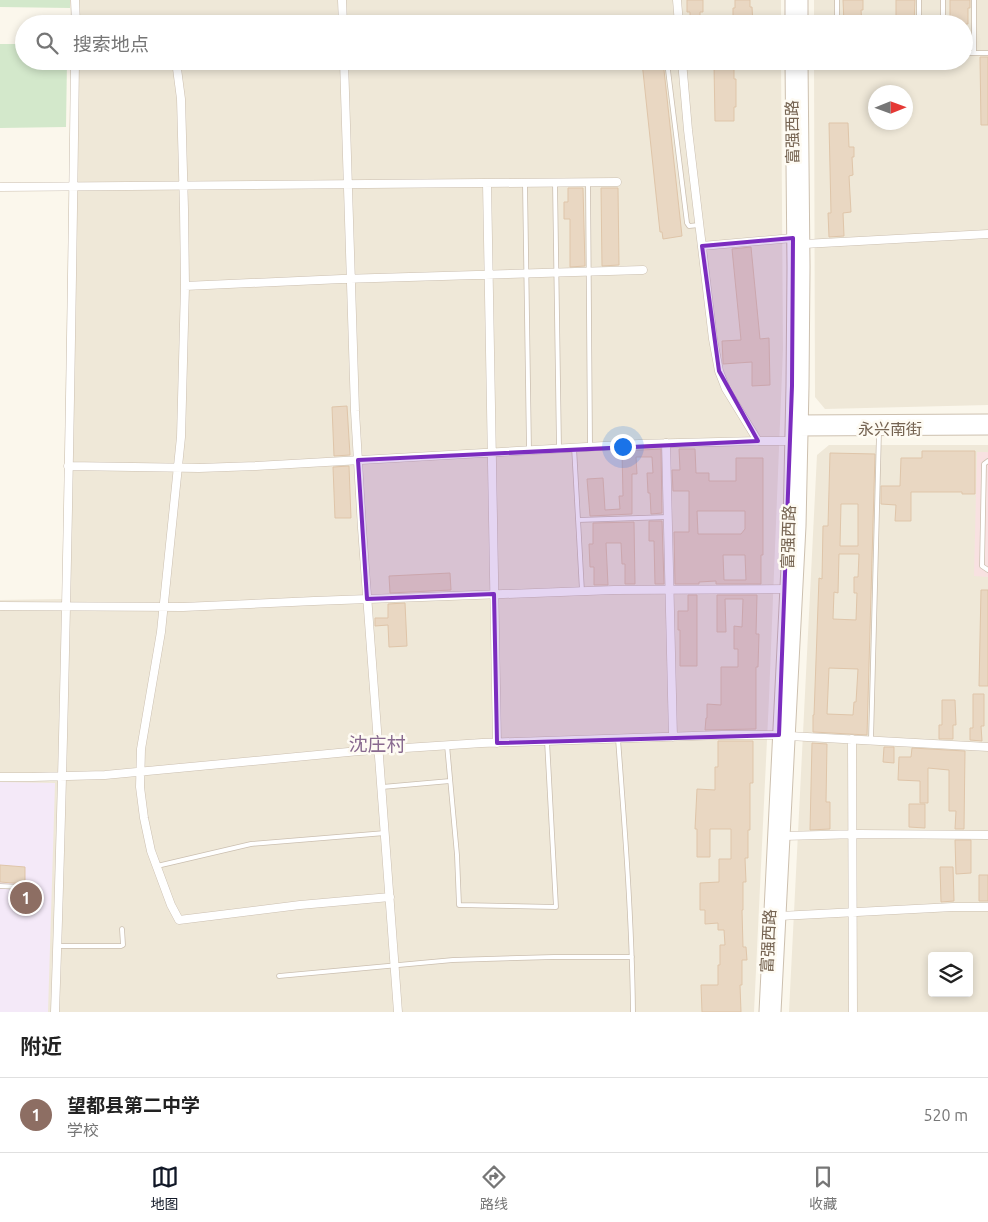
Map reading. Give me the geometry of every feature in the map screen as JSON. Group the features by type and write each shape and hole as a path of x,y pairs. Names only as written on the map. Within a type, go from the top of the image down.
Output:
{"main road":[{"path":"790,0 791,15"},
{"path":"802,0 802,15"},
{"name":"富强西路","path":"765,1012 800,526 796,429 791,70"},
{"name":"富强西路","path":"775,1012 784,836 786,589 796,429 804,244 802,70"},
{"name":"永兴南街","path":"796,429 988,420"},
{"name":"永兴南街","path":"796,429 988,429"}],"street":[{"path":"75,0 76,15"},
{"path":"342,0 342,15"},
{"path":"676,0 678,15"},
{"path":"55,1012 66,606 75,70"},
{"path":"177,70 181,99 185,286 182,437 161,632 141,749 140,788 151,851 171,905 179,920 300,905 390,897"},
{"path":"344,70 358,460 398,1012"},
{"path":"683,70 688,130 713,339 719,371 730,396 758,441"},
{"path":"0,187 617,182"},
{"path":"487,183 496,743"},
{"path":"804,244 988,234"},
{"path":"702,246 793,238"},
{"path":"185,286 643,270"},
{"path":"68,466 178,468 256,466 590,446 758,441 796,429"},
{"path":"666,443 672,737"},
{"path":"0,606 183,607 582,591 786,589"},
{"path":"0,777 140,772 447,745 672,737 784,735 988,747"},
{"path":"852,739 853,1012"},
{"path":"784,836 853,834 988,835"},
{"path":"780,916 988,906"}],"lane":[{"path":"837,0 837,15"},
{"path":"919,0 919,15"},
{"path":"943,0 943,15"},
{"path":"974,0 974,53 988,53"},
{"path":"668,70 687,223 689,226 700,225"},
{"path":"555,182 560,448"},
{"path":"588,182 590,446"},
{"path":"525,183 529,450"},
{"path":"871,740 879,429"},
{"path":"574,447 582,591"},
{"path":"988,461 984,464 982,566 988,570"},
{"path":"578,520 668,517"},
{"path":"618,739 629,890 633,1012"},
{"path":"447,745 460,905 556,906 548,741"},
{"path":"382,787 450,781"},
{"path":"157,866 251,844 385,832"},
{"path":"0,886 20,887"},
{"path":"57,946 121,946 124,941 122,929"},
{"path":"279,976 453,960 632,957"}],"highlighted area":[{"path":"793,238 792,386 779,735 497,743 494,594 367,599 358,460 758,441 719,371 702,246"}],"shaded area":[{"path":"70,0 781,0 781,15 71,15"},
{"path":"814,0 988,0 988,405 825,409 815,397 814,70 973,70 973,15 814,15"},
{"path":"71,70 781,70 783,349 754,1012 0,1012 0,600 62,599"},
{"path":"829,445 988,445 988,1012 789,1012 817,455"},
{"path":"977,452 988,452 988,577 974,576"},
{"path":"0,782 55,783 48,1012 0,1012"}],"green space":[{"path":"0,0 70,0 70,8 0,7"},
{"path":"0,44 15,44 15,70 67,70 66,127 0,128"}],"building":[{"path":"687,0 703,0 703,12 700,12 700,15 690,15 690,12 687,12"},
{"path":"735,0 750,0 752,15 733,15 733,8 735,8"},
{"path":"843,0 863,0 861,15 844,15"},
{"path":"896,0 915,0 914,15 896,15"},
{"path":"950,0 970,0 968,15 950,15"},
{"path":"980,57 988,57 988,125 981,125"},
{"path":"643,70 664,70 682,236 663,239 662,232 660,232"},
{"path":"714,70 734,70 734,79 736,79 736,107 734,107 734,121 715,121"},
{"path":"829,123 848,123 849,147 854,147 854,157 852,157 853,175 849,176 851,212 843,213 844,236 829,237 828,213 831,213"},
{"path":"568,188 583,188 585,266 570,267 570,219 564,219 564,202 568,202"},
{"path":"601,188 618,188 619,265 602,266"},
{"path":"751,247 760,339 769,338 770,385 752,386 752,362 723,364 722,341 741,340 732,249"},
{"path":"347,406 350,455 334,456 332,407"},
{"path":"661,449 662,513 651,514 647,473 653,473 652,457 636,457 637,474 632,474 632,514 590,516 587,479 603,478 605,510 620,509 619,496 623,496 622,451"},
{"path":"679,449 695,449 696,473 709,473 709,481 736,481 736,458 763,458 763,555 761,555 761,584 716,584 716,581 699,582 699,584 675,584 674,532 689,532 689,491 673,491 672,470 680,470","holes":["697,511 745,511 745,529 741,534 698,534","723,555 745,555 746,580 724,580"]},
{"path":"922,451 975,451 975,494 962,494 962,492 911,492 911,521 895,521 896,505 881,504 881,486 900,486 901,458 922,458"},
{"path":"830,453 875,454 867,735 813,732 819,578 822,579 823,526 828,526","holes":["841,504 858,504 858,546 840,546","839,554 859,554 858,577 854,577 854,593 857,593 856,620 833,619 834,592 838,593","829,668 858,669 856,702 854,702 853,715 827,714"]},
{"path":"349,466 351,518 335,518 333,467"},
{"path":"649,521 662,521 664,584 655,584 654,541 649,541"},
{"path":"634,522 635,584 625,584 625,564 622,564 621,543 606,543 608,585 594,585 594,567 590,567 589,544 593,544 593,523"},
{"path":"450,573 451,590 390,593 389,576"},
{"path":"981,590 988,590 988,686 979,686"},
{"path":"688,595 697,595 697,666 680,666 678,611 688,611"},
{"path":"717,595 757,595 756,634 759,634 758,667 756,667 756,729 705,730 707,704 721,705 721,667 738,667 738,649 734,649 734,626 742,627 743,599 725,599 726,632 717,632"},
{"path":"405,603 407,646 389,647 388,625 375,626 375,618 388,618 388,604"},
{"path":"973,694 984,694 984,726 981,726 982,741 970,740 970,728 973,728"},
{"path":"942,700 955,700 956,725 953,725 953,739 939,739 939,725 942,725"},
{"path":"718,741 753,741 753,783 750,783 750,830 748,830 748,858 745,858 746,882 743,882 743,947 746,947 747,960 742,960 742,985 740,985 741,1012 702,1012 701,985 718,985 720,945 725,945 724,930 718,930 718,923 705,924 705,910 700,910 700,883 719,882 719,859 731,859 731,829 710,829 710,857 697,857 697,829 695,829 697,789 715,790 715,767 718,767"},
{"path":"812,743 827,744 826,802 830,802 830,829 810,830"},
{"path":"884,747 894,747 894,763 883,762"},
{"path":"912,748 965,751 964,829 955,829 956,811 949,811 949,770 928,768 928,803 920,803 920,781 898,780 899,757 911,757"},
{"path":"909,804 925,804 925,828 909,827"},
{"path":"955,840 971,840 971,873 956,874"},
{"path":"0,865 25,867 25,884 0,882"},
{"path":"940,867 953,867 954,901 941,902"},
{"path":"979,875 988,875 988,901 979,901"}],"place":[{"name":"望都县第二中学","path":"26,898"}],"district":[{"name":"沈庄村","path":"377,744"}]}
